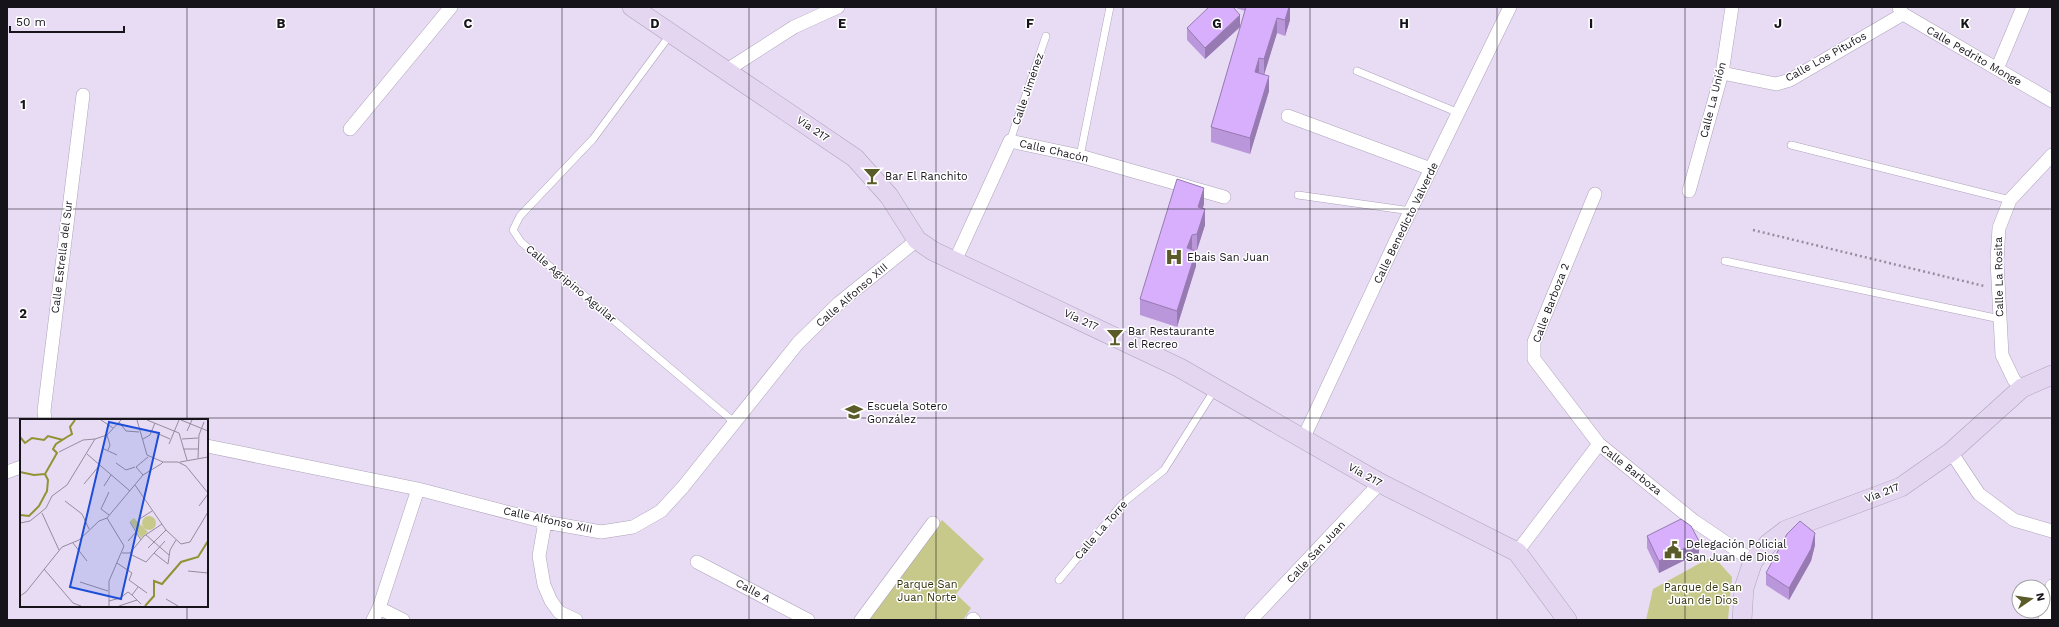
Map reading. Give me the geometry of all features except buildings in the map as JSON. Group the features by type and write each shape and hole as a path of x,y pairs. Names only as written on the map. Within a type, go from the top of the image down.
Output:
{"main road":[{"name":"Vía 217","path":"632,7 856,158 889,196 917,240 933,251 1180,368 1380,483 1517,552 1567,620"},
{"name":"Vía 217","path":"1742,620 1744,588 1753,561 1769,543 1786,530 1901,487 1951,452 2022,388 2049,379"}],"street":[{"path":"350,129 451,7"},
{"path":"727,70 794,27 838,7"},
{"name":"Calle Benedicto Valverde","path":"1303,439 1431,169 1510,7"},
{"name":"Calle La Unión","path":"1689,191 1722,73 1732,7"},
{"path":"1997,69 2023,7"},
{"name":"Calle Los Pitufos","path":"1722,73 1776,84 1790,80 1901,11"},
{"name":"Calle Pedrito Monge","path":"1901,11 2052,101"},
{"name":"Calle Estrella del Sur","path":"45,419 44,411 54,320 83,95"},
{"path":"1288,116 1431,169"},
{"name":"Calle Chacón","path":"954,261 1010,141 1080,156 1224,197"},
{"name":"Calle La Rosita","path":"2022,388 2014,380 2002,356 1997,261 1999,228 2010,200 2052,155"},
{"name":"Calle Barboza 2","path":"1595,194 1534,342 1534,359 1598,444"},
{"name":"Calle Alfonso XIII","path":"208,446 418,489 545,522 601,532 633,526 662,511 683,487 798,343 839,302 917,240"},
{"name":"Calle Barboza","path":"1517,552 1598,444 1694,521 1753,561"},
{"path":"1951,452 1979,494 2014,520 2052,531"},
{"path":"7,472 20,467"},
{"name":"Calle San Juan","path":"1251,620 1380,483"},
{"path":"373,620 379,608 418,489"},
{"path":"545,522 539,556 541,574 558,616 576,620"},
{"path":"861,620 933,523"},
{"name":"Calle A","path":"697,562 808,620"},
{"path":"2045,620 2052,586"},
{"path":"379,608 403,620"}],"lane":[{"path":"1080,156 1110,7"},
{"name":"Calle Agripino Aguilar","path":"672,33 593,139 520,216 513,230 521,242 734,422"},
{"name":"Calle Jiménez","path":"1010,141 1046,36"},
{"path":"1357,71 1459,112"},
{"path":"1791,145 2010,200"},
{"path":"1298,195 1411,211"},
{"path":"1725,261 2000,319"},
{"name":"Calle La Torre","path":"1060,580 1123,503 1164,470 1216,388"}],"path":[{"path":"1753,230 1998,289"}],"green space":[{"name":"Parque San Juan Norte","path":"942,520 984,559 956,594 971,608 963,620 867,620"},
{"name":"Parque de San Juan de Dios","path":"1713,556 1732,577 1728,620 1646,620 1653,589"}],"place":[{"name":"Bar El Ranchito","path":"872,176"},
{"name":"Ebais San Juan","path":"1174,257"},
{"name":"Bar Restaurante el Recreo","path":"1115,337"},
{"name":"Escuela Sotero González","path":"854,412"},
{"name":"Delegación Policial San Juan de Dios","path":"1673,550"}]}
